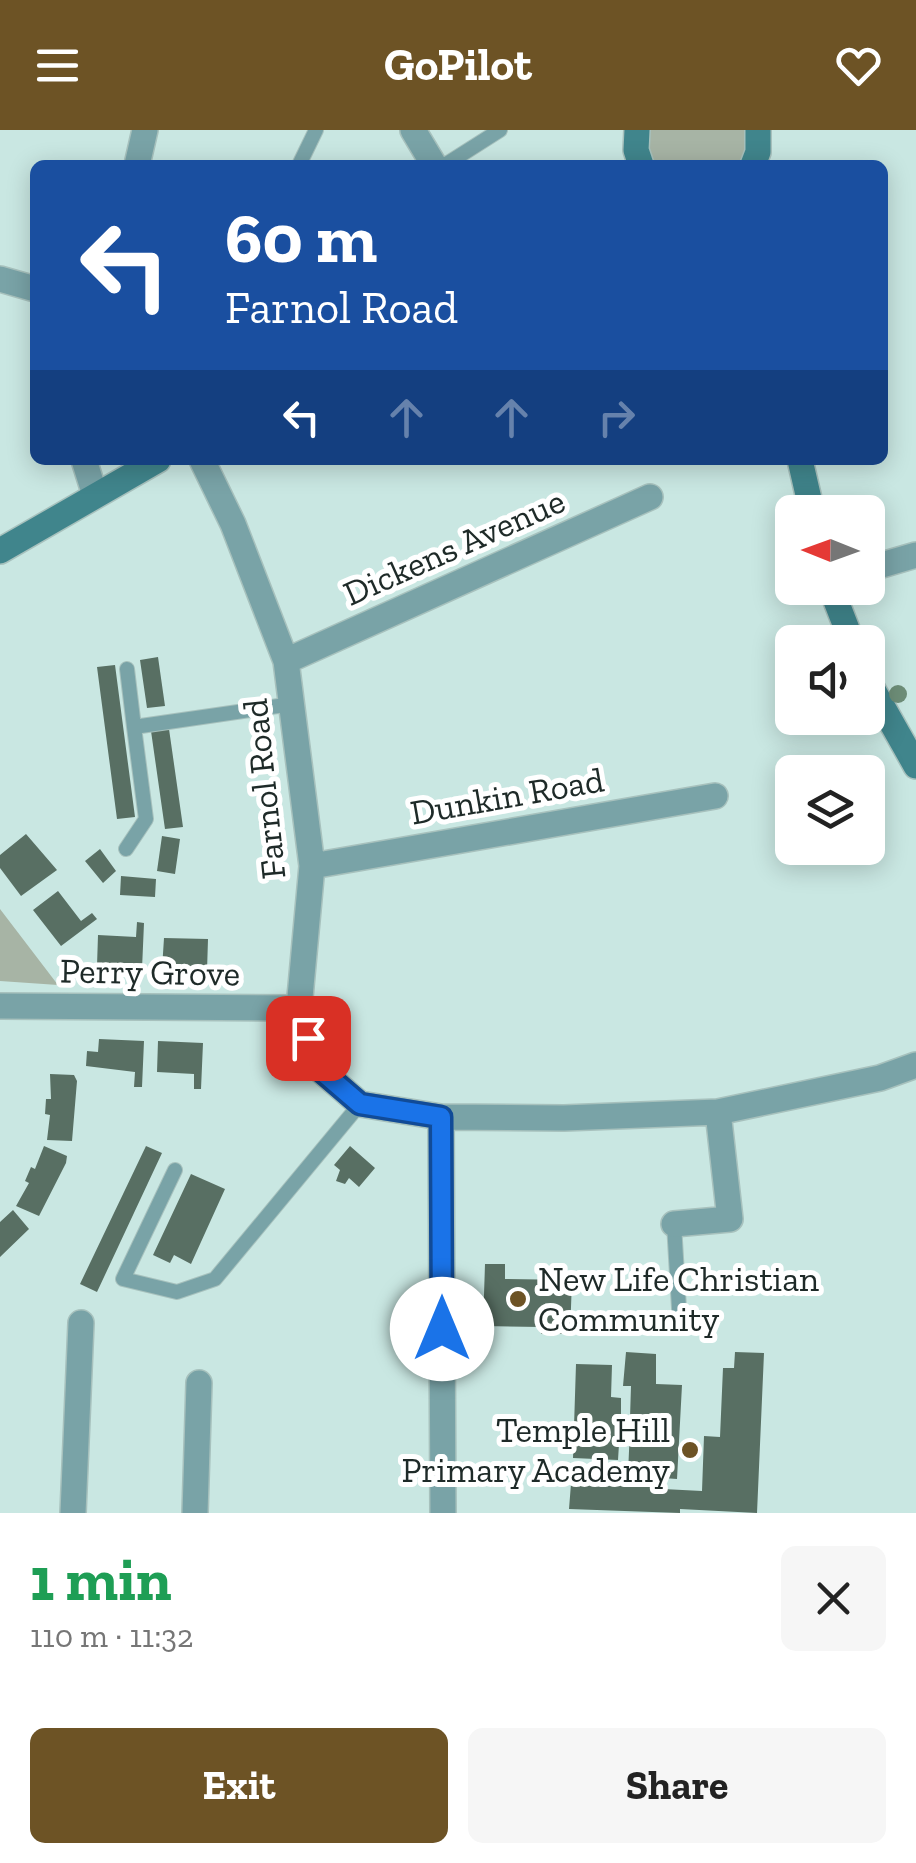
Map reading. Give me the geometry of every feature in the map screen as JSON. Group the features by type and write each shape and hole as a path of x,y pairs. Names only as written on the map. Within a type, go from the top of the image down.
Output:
{"street":[{"path":"138,160 145,130"},
{"path":"413,130 431,160"},
{"path":"636,130 639,160"},
{"path":"755,160 759,130"},
{"path":"0,278 30,287"},
{"path":"86,465 96,495"},
{"path":"0,551 149,465"},
{"name":"Farnol Road","path":"204,465 234,524 286,660 312,866 298,1008 317,1067 360,1104"},
{"path":"801,465 808,495"},
{"name":"Dickens Avenue","path":"286,660 650,497"},
{"path":"885,564 916,555"},
{"path":"885,712 916,766"},
{"name":"Dunkin Road","path":"312,866 715,796"},
{"name":"Perry Grove","path":"0,1006 298,1008"},
{"path":"360,1104 441,1117 564,1118 718,1112 880,1078 916,1064"},
{"path":"674,1224 730,1218 718,1112"},
{"path":"441,1117 443,1513"},
{"path":"73,1513 80,1323"},
{"path":"195,1513 199,1384"}],"lane":[{"path":"301,160 316,130"},
{"path":"453,160 500,130"},
{"path":"126,849 146,819 127,669"},
{"path":"134,727 292,704"},
{"path":"175,1170 122,1279 177,1292 215,1279 360,1104"},
{"path":"674,1224 680,1325"}],"green space":[{"path":"647,130 748,130 745,160 650,160"},
{"path":"0,909 58,985 0,981"}],"building":[{"path":"158,657 165,706 147,708 140,660"},
{"path":"115,665 135,817 117,819 97,667"},
{"path":"169,729 183,827 165,829 151,731"},
{"path":"26,834 57,870 21,896 0,868 0,855"},
{"path":"162,836 180,839 175,874 157,871"},
{"path":"100,849 116,871 103,883 85,861"},
{"path":"121,876 156,879 155,897 120,895"},
{"path":"58,891 81,921 92,913 97,919 61,946 33,910"},
{"path":"137,922 144,923 142,969 97,966 98,935 136,937"},
{"path":"164,938 208,939 207,971 162,969"},
{"path":"99,1039 144,1041 142,1087 134,1087 135,1072 86,1066 87,1051 98,1052"},
{"path":"158,1041 203,1043 201,1089 194,1089 194,1074 157,1072"},
{"path":"50,1074 74,1075 77,1081 72,1141 47,1140 50,1115 45,1114 46,1099 51,1099"},
{"path":"44,1146 67,1156 39,1216 16,1206"},
{"path":"146,1146 162,1153 97,1292 80,1284"},
{"path":"350,1146 375,1168 359,1187 349,1178 345,1184 336,1181 340,1170 334,1165"},
{"path":"191,1174 225,1189 191,1264 174,1255 170,1263 153,1255"},
{"path":"13,1210 29,1229 0,1257 0,1222"},
{"path":"485,1264 505,1264 505,1279 572,1280 570,1334 541,1334 541,1327 483,1326"},
{"path":"626,1352 656,1354 656,1384 682,1385 677,1479 663,1478 663,1489 702,1491 704,1436 720,1437 723,1368 734,1368 735,1352 764,1353 757,1513 569,1509 572,1471 628,1474 630,1428 620,1428 618,1460 573,1458 576,1364 612,1365 611,1397 621,1398 621,1418 630,1418 631,1386 623,1386"}],"place":[{"name":"New Life Christian Community","path":"518,1299"},
{"name":"Temple Hill Primary Academy","path":"690,1450"}],"route":[{"path":"308,1038 317,1067 360,1104 441,1117 442,1329"}]}
